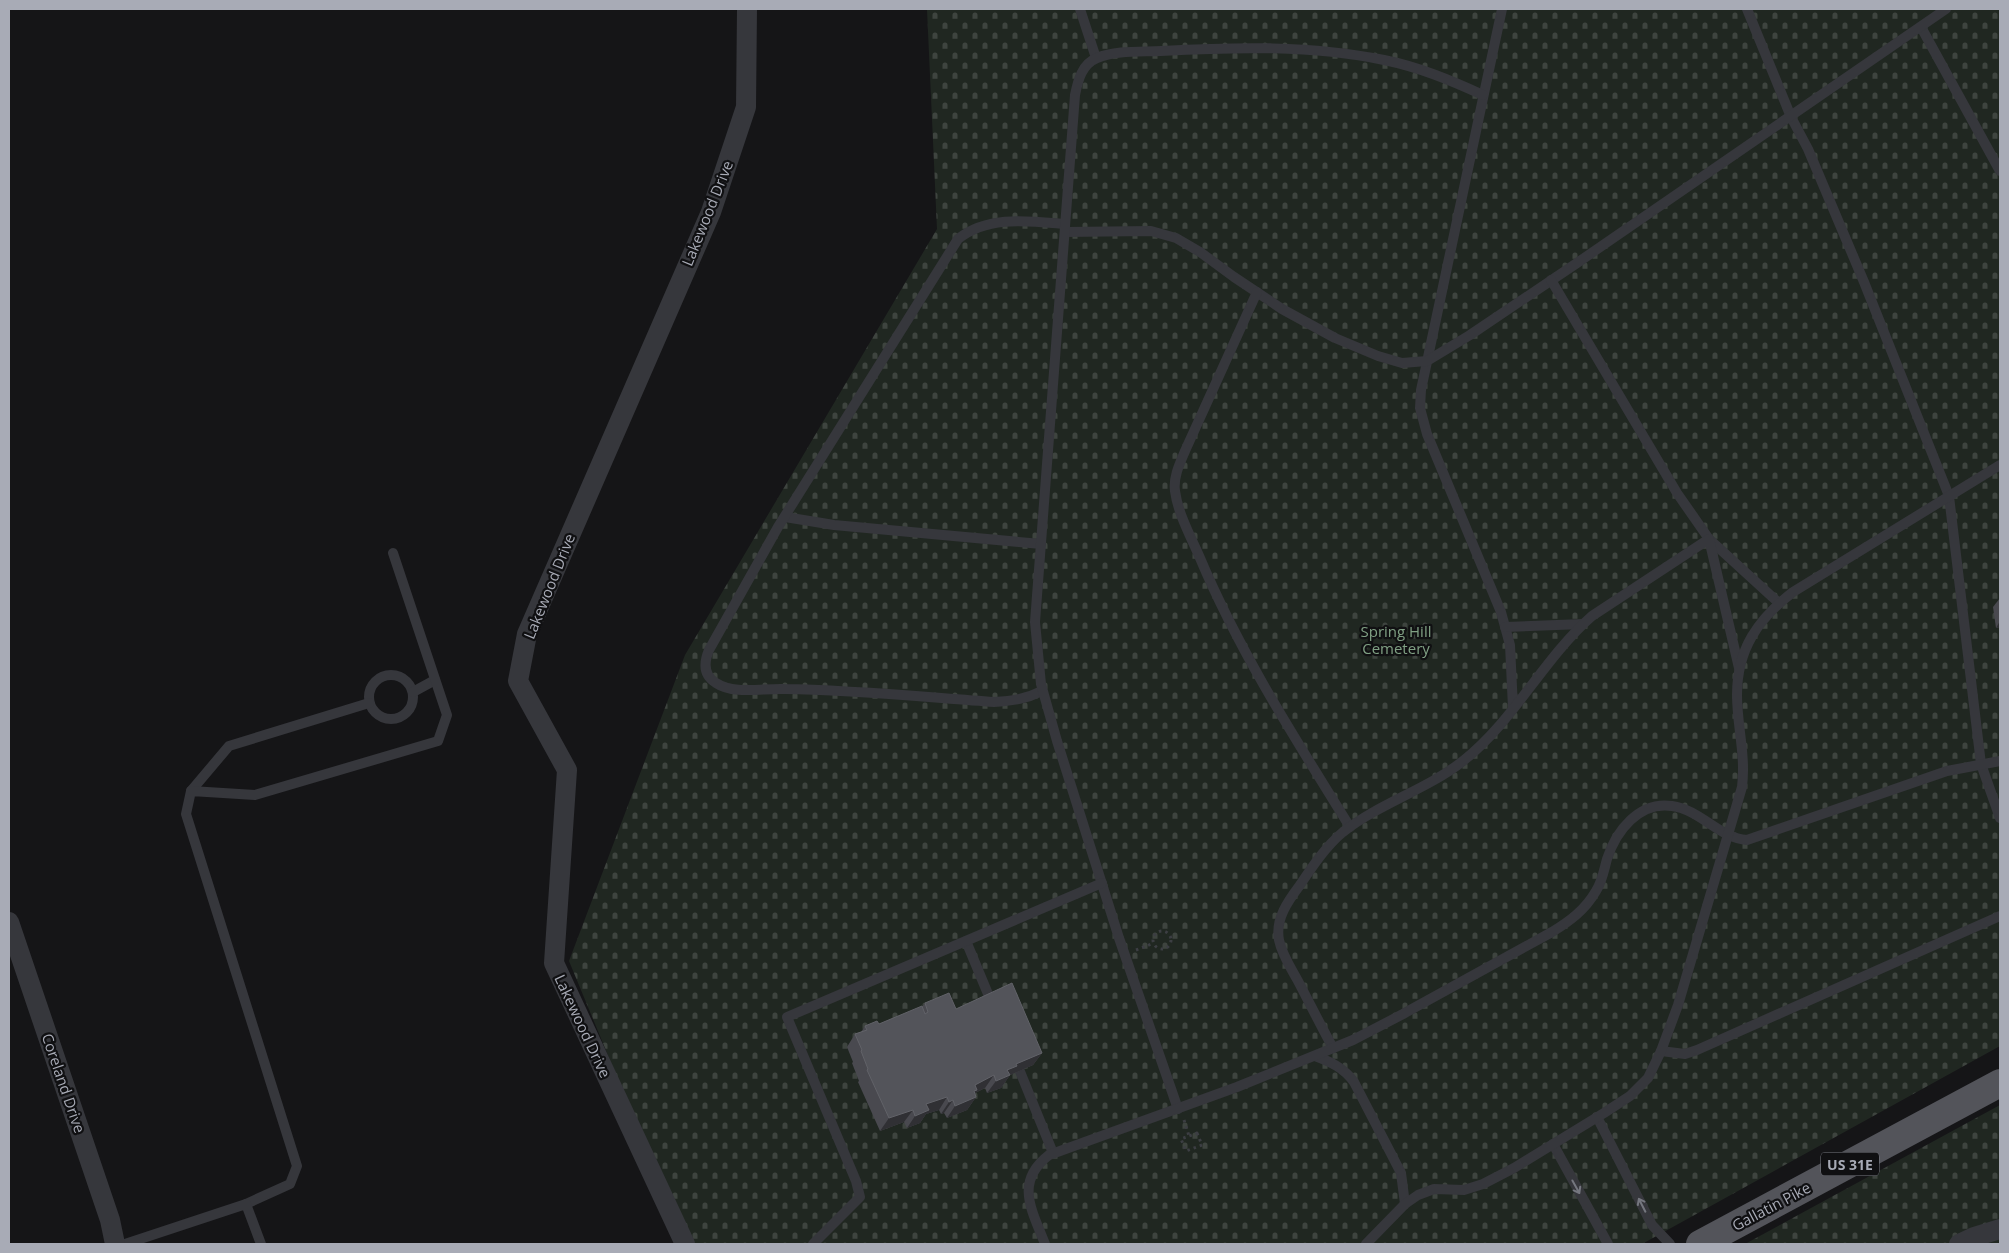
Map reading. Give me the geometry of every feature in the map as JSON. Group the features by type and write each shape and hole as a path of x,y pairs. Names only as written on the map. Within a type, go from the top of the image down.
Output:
{"main road":[{"name":"Gallatin Pike","path":"1700,1244 2000,1083"}],"street":[{"name":"Lakewood Drive","path":"685,1244 554,963 567,770 518,681 527,634 711,212 746,107 747,9"},
{"name":"Coreland Drive","path":"9,922 110,1220 115,1244"},
{"path":"1959,1244 2000,1229"}],"lane":[{"path":"1080,9 1096,58"},
{"path":"1502,9 1427,360 1420,408 1427,434 1446,476 1505,627 1510,645 1513,708"},
{"path":"1747,9 1791,117 1808,149 1864,282 1949,496 1981,764 2000,818"},
{"path":"1042,691 1020,700 994,702 784,689 739,689 725,688 716,684 706,673 705,659 785,517 878,369 927,286 958,240 969,230 986,224 1030,221 1065,228 1151,231 1176,238 1200,252 1257,292 1335,338 1402,364 1427,360 1440,354 1551,280 1946,9"},
{"path":"1921,27 2000,171"},
{"path":"1178,1109 1102,883 1042,691 1037,653 1035,622 1075,95 1078,78 1084,69 1096,58 1132,52 1200,48 1269,48 1347,53 1433,73 1483,95"},
{"path":"1551,280 1677,493 1709,539 1779,603"},
{"path":"1257,292 1178,466 1174,490 1207,575 1239,639 1273,702 1350,827"},
{"path":"1366,1244 1405,1204 1418,1195 1434,1189 1464,1190 1484,1184 1597,1117 1642,1086 1661,1051 1678,1005 1742,787 1744,770 1737,696 1739,670 1741,660 1757,626 1779,603 1793,592 2000,465"},
{"path":"785,517 834,524 1041,544"},
{"path":"1333,1048 1285,957 1278,933 1280,917 1292,896 1331,844 1350,827 1387,804 1431,782 1464,760 1491,734 1582,624 1709,539"},
{"path":"1709,539 1739,670"},
{"path":"192,791 255,795 438,740 447,714 393,554"},
{"path":"1505,627 1582,624"},
{"path":"385,675 399,676 410,685 412,692 411,707 400,718 385,719 372,710 369,703 368,696 373,683 385,675"},
{"path":"412,692 435,680"},
{"path":"125,1244 246,1204 290,1184 297,1166 186,814 192,791 229,746 369,703"},
{"path":"1045,1244 1030,1206 1028,1187 1031,1176 1037,1166 1053,1153 1178,1109 1333,1048 1403,1014 1572,920 1587,905 1598,890 1615,841 1634,816 1652,808 1672,806 1688,810 1728,836 1739,840 1754,839 1947,772 2000,761"},
{"path":"813,1244 860,1197 856,1181 787,1017 1102,883"},
{"path":"1661,1051 1685,1054 1696,1050 2000,916"},
{"path":"966,941 998,1018"},
{"path":"1012,1054 1053,1153"},
{"path":"1315,1056 1337,1066 1350,1076 1354,1082 1401,1173 1405,1204"},
{"path":"1597,1117 1652,1225 1670,1244"},
{"path":"1553,1144 1608,1244"},
{"path":"246,1204 261,1244"}],"path":[{"path":"1160,932 1167,933 1170,940 1168,946 1162,949 1157,947 1153,941 1155,935 1160,932"},
{"path":"1197,1133 1202,1145 1186,1151 1181,1139 1197,1133"}],"green space":[{"name":"Spring Hill Cemetery","path":"927,9 2000,9 2000,1046 1642,1244 686,1244 569,961 685,655 937,229"},
{"path":"2000,1105 2000,1244 1745,1244"}],"building":[{"path":"1012,983 1042,1053 1007,1070 1010,1075 996,1081 994,1075 975,1085 977,1090 974,1091 976,1097 955,1106 953,1100 949,1102 947,1097 926,1104 929,1110 915,1116 913,1110 889,1118 867,1070 862,1050 855,1034 867,1030 865,1026 877,1021 879,1024 922,1006 925,1014 928,1012 925,1003 949,993 956,1009"}]}
